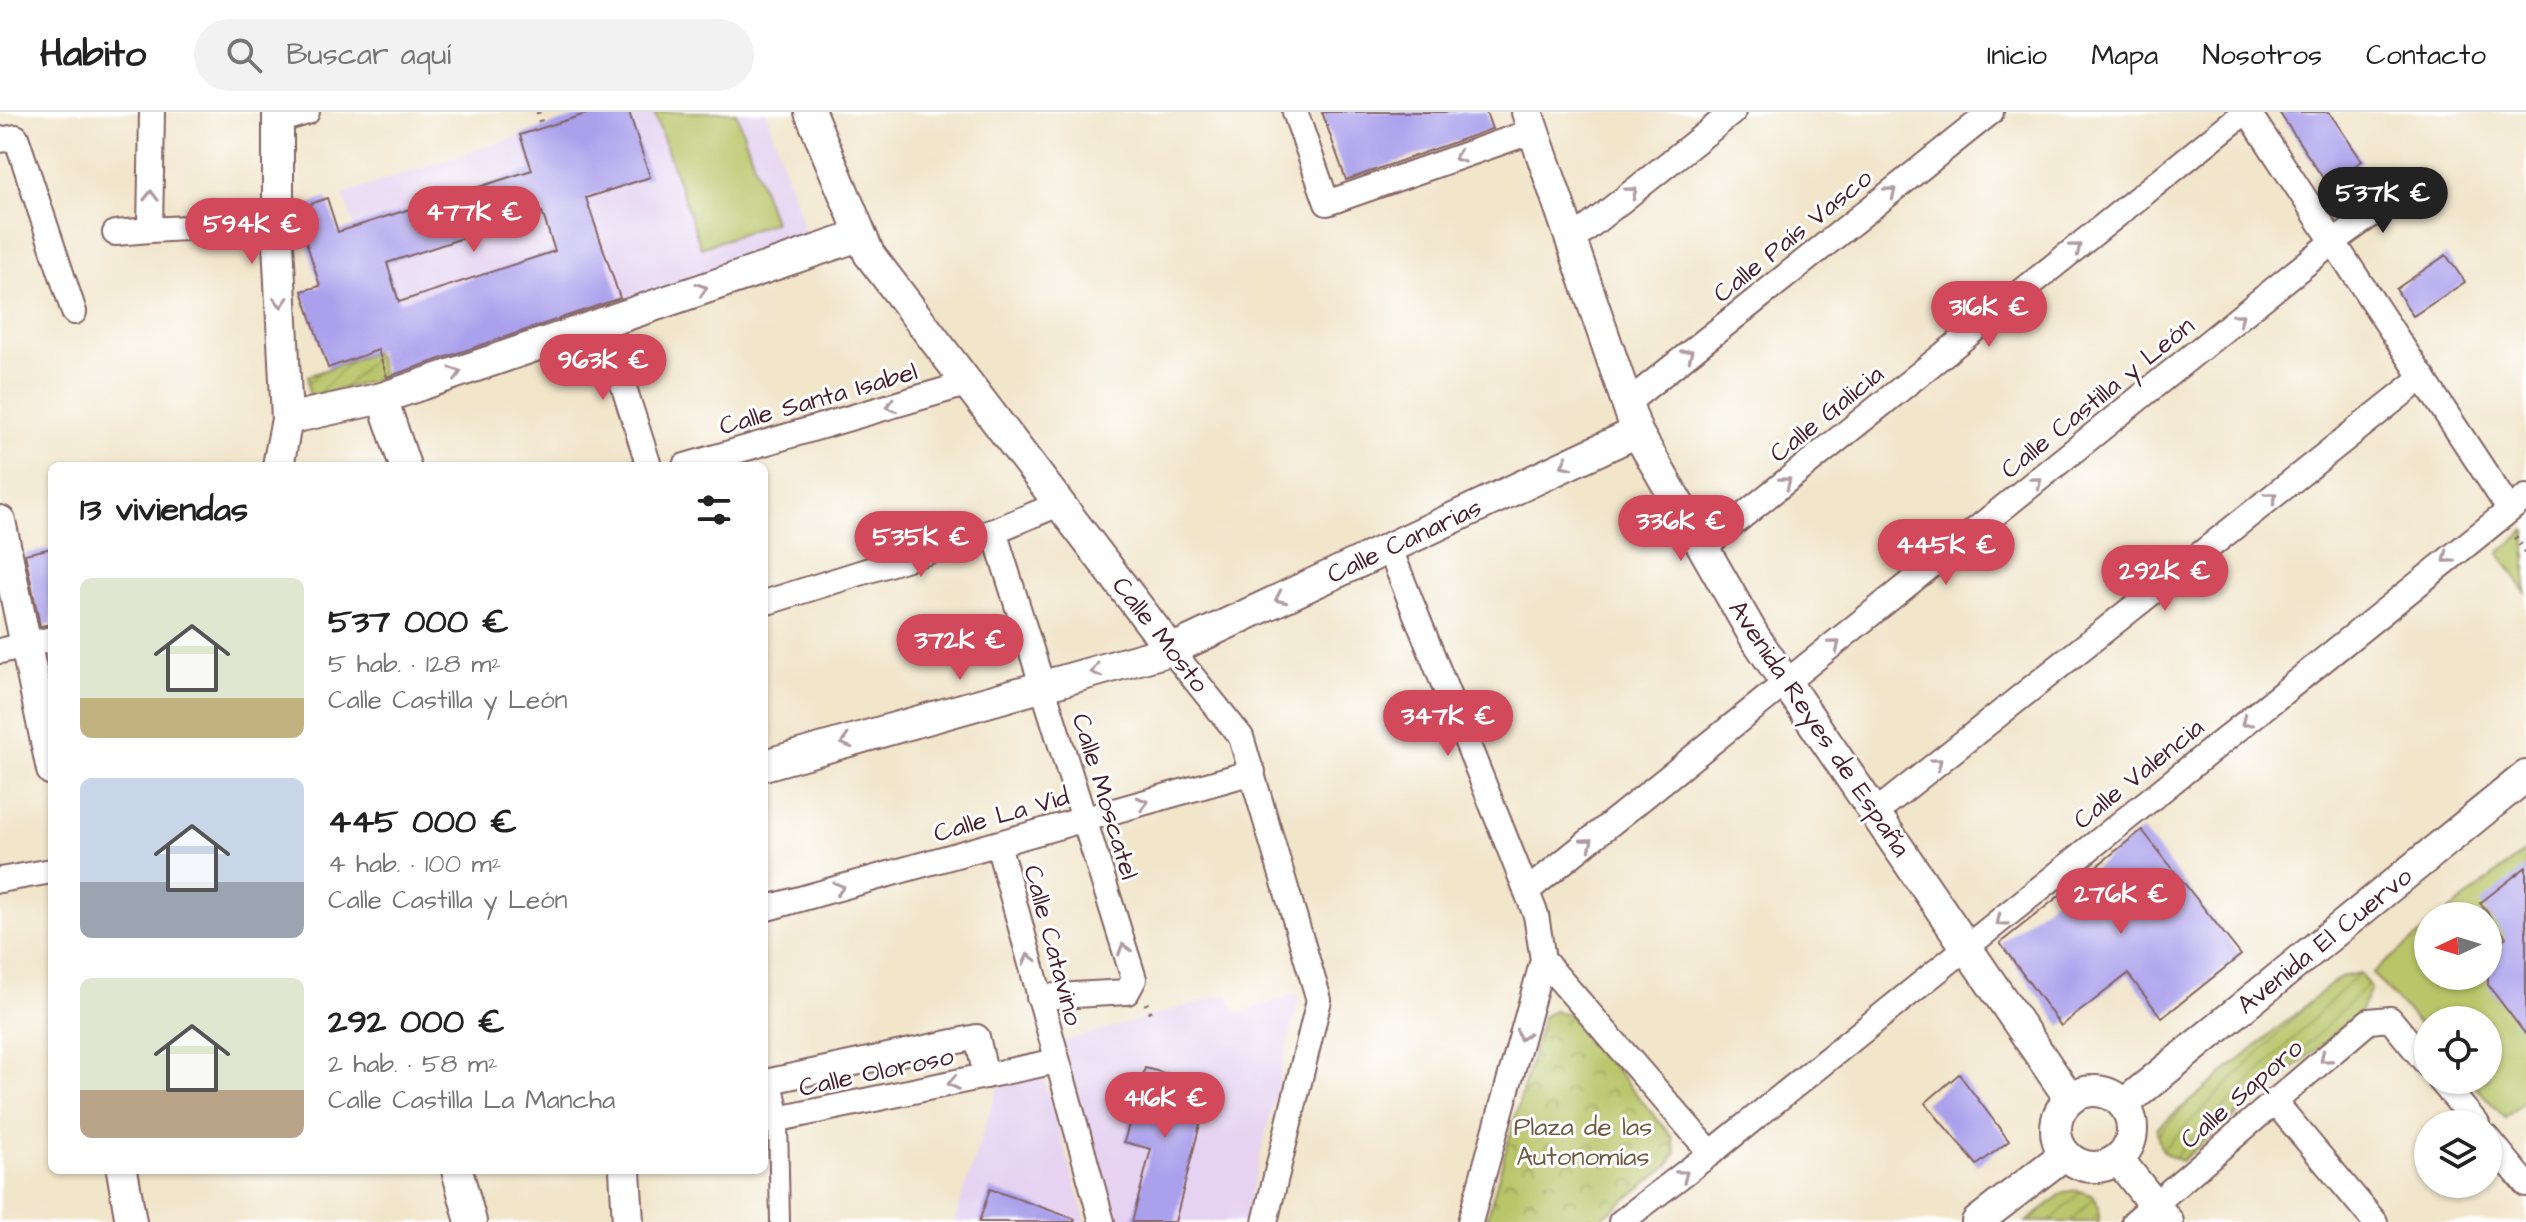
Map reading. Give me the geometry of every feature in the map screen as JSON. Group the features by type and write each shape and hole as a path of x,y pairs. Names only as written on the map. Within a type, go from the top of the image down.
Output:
{"street":[{"path":"150,230 152,112"},
{"path":"279,462 287,419 277,223 278,117 307,112"},
{"name":"Calle Mosto","path":"810,112 859,236 966,384 1241,737 1319,1000 1265,1222"},
{"path":"1295,112 1327,203 1530,122"},
{"path":"1571,241 1733,112"},
{"name":"Calle País Vasco","path":"1627,403 1991,112"},
{"path":"2247,112 2423,377 2518,503"},
{"name":"Calle Galicia","path":"1703,548 2247,112"},
{"name":"Avenida Reyes de España","path":"1530,122 1637,432 1754,636 2070,1099"},
{"path":"0,140 16,137 74,312"},
{"name":"Calle Castilla y León","path":"1527,891 2333,242 2406,190"},
{"path":"115,233 277,223"},
{"path":"287,419 382,398 859,236"},
{"path":"603,322 648,462"},
{"path":"1876,812 2423,377"},
{"name":"Calle Santa Isabel","path":"699,462 966,384"},
{"path":"382,398 404,462"},
{"name":"Calle Canarias","path":"768,764 1171,650 1637,432"},
{"name":"Calle Valencia","path":"1711,1153 2518,503"},
{"path":"768,602 994,531 1059,504"},
{"path":"0,521 48,751"},
{"name":"Calle Moscatel","path":"994,531 1134,979 1127,992 1039,997"},
{"path":"1389,547 1536,915 1543,960 1470,1222"},
{"name":"Calle La Vid","path":"768,908 1253,772"},
{"name":"Avenida El Cuervo","path":"2124,1104 2526,776"},
{"name":"Calle Catavino","path":"998,844 1102,1222"},
{"path":"0,880 48,872"},
{"path":"1543,960 1711,1153 1621,1222"},
{"name":"Calle Saporo","path":"2152,1217 2274,1101 2369,1021 2390,1019 2414,1048"},
{"name":"Calle Oloroso","path":"986,1076 977,1037 770,1081 771,1121 986,1076 1057,1061"},
{"path":"2092,1090 2115,1097 2124,1104 2130,1115 2131,1139 2118,1159 2097,1168 2074,1162 2065,1154 2056,1132 2062,1108 2070,1099 2092,1090"},
{"path":"2452,1094 2465,1110"},
{"path":"2274,1101 2375,1222"},
{"path":"771,1121 780,1222"},
{"path":"1977,1222 2065,1154"},
{"path":"2502,1154 2525,1181"},
{"path":"2118,1159 2152,1217"},
{"path":"123,1174 131,1222"},
{"path":"458,1174 471,1222"},
{"path":"625,1174 628,1222"}],"path":[{"path":"538,112 542,128"}],"shaded area":[{"path":"592,112 766,112 808,240 387,377 353,274 369,268 343,194"},
{"path":"1228,994 1236,1014 1296,994 1299,999 1244,1222 1115,1222 1062,1042"},
{"path":"1043,1076 1086,1222 954,1222 998,1087"}],"green space":[{"path":"654,112 736,112 774,222 701,248"},
{"path":"375,352 384,378 309,397 308,376"},
{"path":"2526,530 2526,593 2499,553"},
{"path":"2526,850 2526,1100 2505,1118 2502,1110 2498,1110 2483,1094 2502,1094 2502,1006 2414,1006 2414,1019 2372,973 2414,939 2414,990 2502,990 2502,902 2461,902"},
{"path":"2360,973 2371,989 2359,1014 2181,1161 2162,1149 2157,1128 2340,977"},
{"name":"Plaza de las Autonomías","path":"1553,1011 1570,1014 1672,1137 1676,1152 1669,1165 1597,1222 1486,1222 1543,1017"},
{"path":"2077,1190 2094,1196 2099,1208 2099,1222 2026,1222 2064,1192"}],"building":[{"path":"592,112 629,112 650,177 586,198 620,298 387,377 378,350 328,368 302,291 320,286 296,209 327,198 338,232 532,170 520,135","holes":["542,212 555,251 399,302 387,263"]},
{"path":"1322,112 1486,112 1492,129 1346,180"},
{"path":"2279,112 2329,112 2362,161 2327,184"},
{"path":"2446,255 2465,282 2413,316 2396,289"},
{"path":"48,549 48,625 40,626 25,554"},
{"path":"2142,830 2241,955 2162,1018 2128,974 2061,1026 2000,943"},
{"path":"2526,867 2526,1035 2492,990 2502,990 2502,940 2506,937 2502,932 2502,902 2481,902"},
{"path":"1145,1068 1210,1085 1175,1222 1132,1222 1151,1149 1124,1142"},
{"path":"1959,1074 2009,1141 1977,1165 1925,1103"},
{"path":"990,1189 1075,1219 1074,1222 979,1222"}]}
